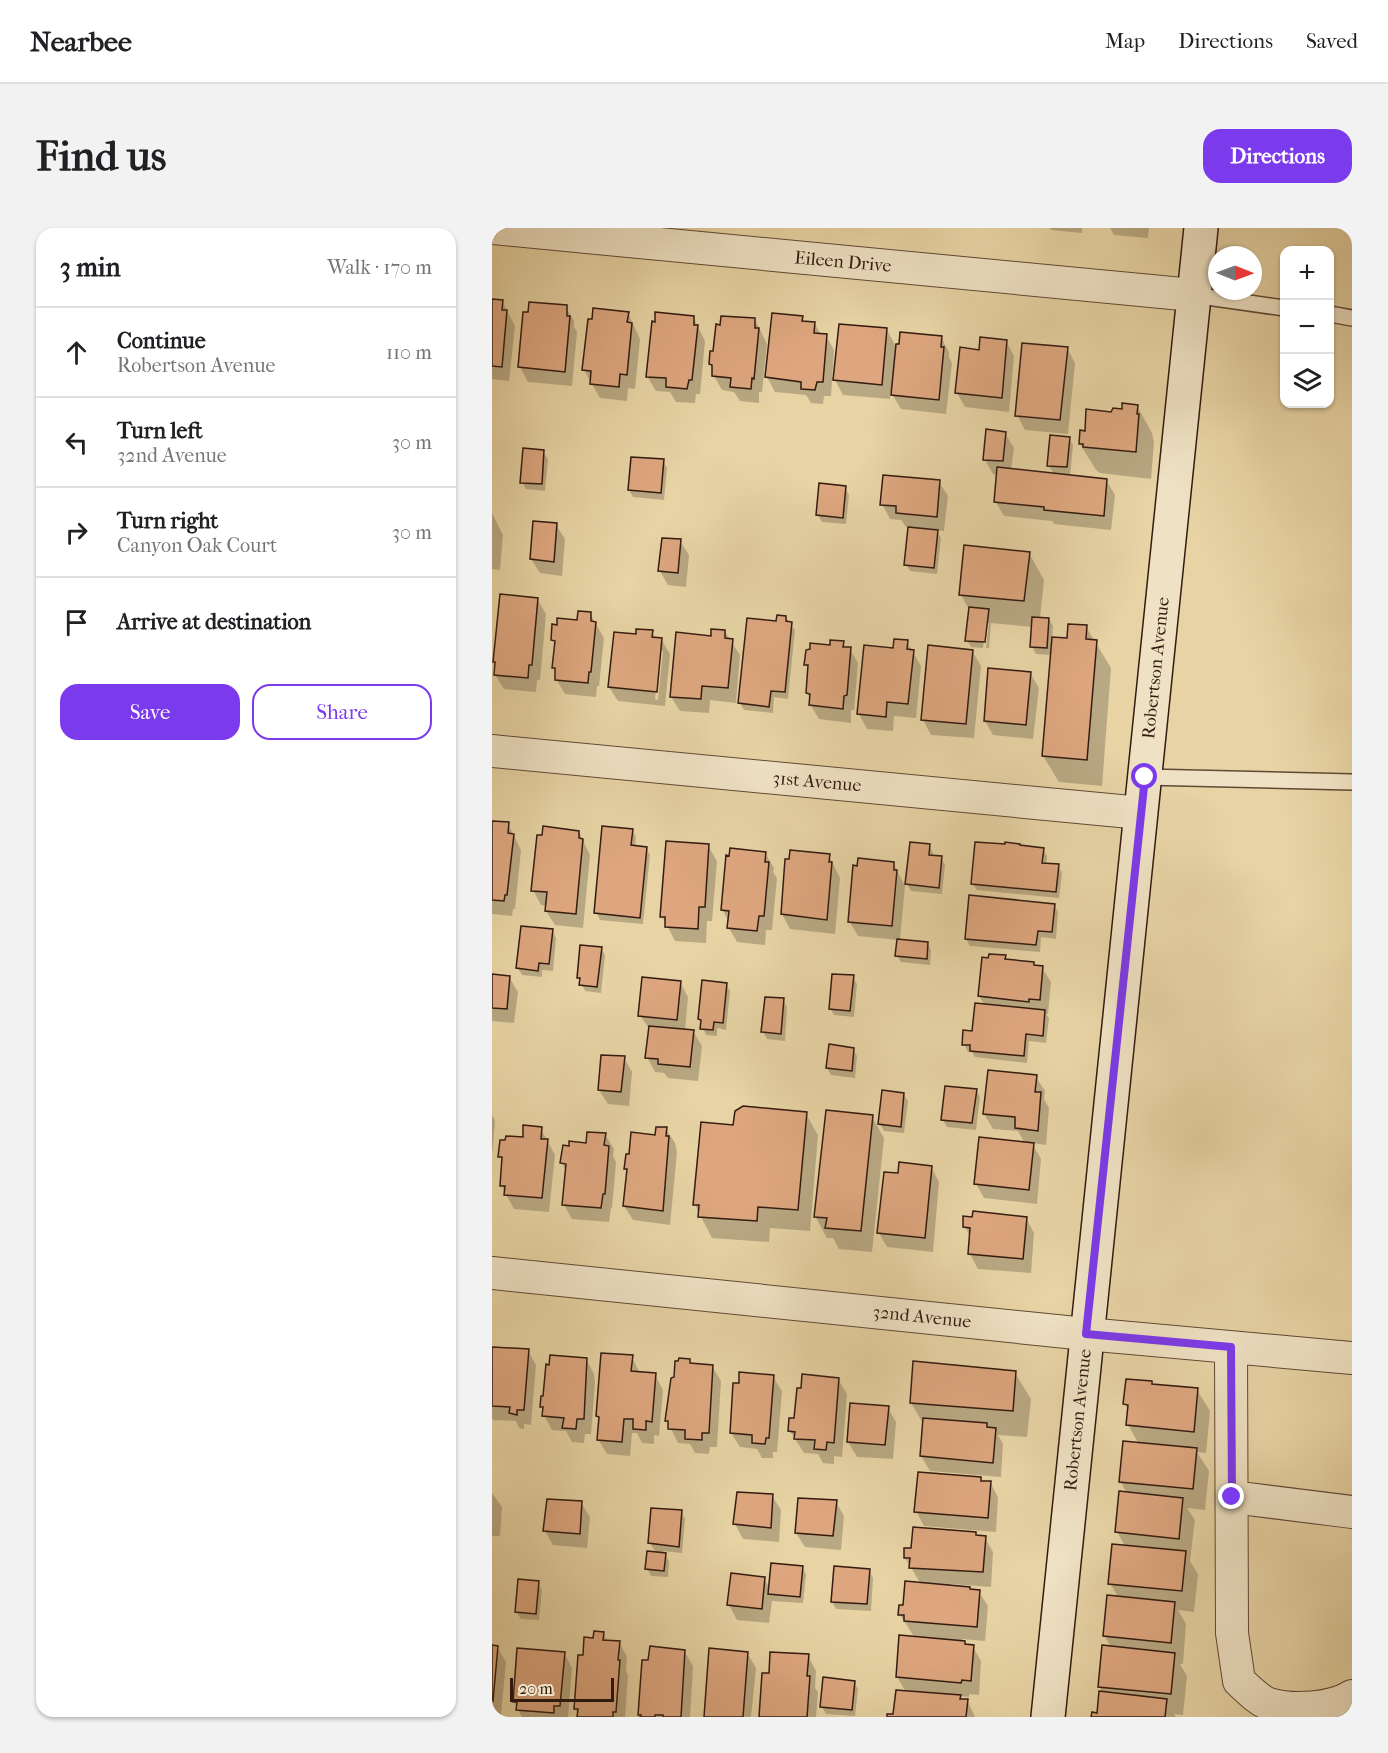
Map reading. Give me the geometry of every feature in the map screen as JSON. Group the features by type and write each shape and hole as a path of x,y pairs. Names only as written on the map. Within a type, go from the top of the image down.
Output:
{"street":[{"name":"Eileen Drive","path":"492,228 1193,295"},
{"name":"Robertson Avenue","path":"1048,1717 1201,228"},
{"name":"31st Avenue","path":"492,751 1142,813"},
{"name":"32nd Avenue","path":"492,1273 1352,1359"},
{"path":"1231,1347 1232,1633 1239,1681 1267,1704 1296,1708 1329,1704 1352,1696"},
{"path":"1232,1497 1352,1512"}],"lane":[{"path":"1193,295 1280,307"},
{"path":"1334,315 1352,318"},
{"path":"1145,777 1352,782"}],"building":[{"path":"492,299 503,300 502,310 507,310 502,367 492,366"},
{"path":"529,302 567,305 567,316 570,316 565,372 518,367 523,312 528,312"},
{"path":"593,308 629,312 627,322 632,323 627,375 620,374 619,387 590,384 591,371 582,370 588,319 592,319"},
{"path":"655,312 694,316 694,325 698,325 692,380 689,380 687,389 666,387 666,378 646,377"},
{"path":"772,313 803,316 802,321 815,322 814,333 827,334 823,382 817,382 815,390 801,389 801,382 765,377"},
{"path":"721,316 755,318 755,328 759,328 751,389 730,387 731,378 712,376 712,365 709,364 710,351 713,351 716,324 720,325"},
{"path":"839,324 887,328 882,385 833,380"},
{"path":"900,332 942,336 941,347 944,347 939,400 891,395 896,344 899,344"},
{"path":"980,337 1007,340 1002,398 955,393 960,347 979,350"},
{"path":"1022,343 1068,347 1060,420 1015,416"},
{"path":"1122,403 1138,405 1136,452 1083,447 1083,444 1079,444 1080,430 1085,431 1086,409 1111,412 1113,408 1122,409"},
{"path":"986,429 1006,432 1003,461 983,460"},
{"path":"1050,435 1070,437 1067,467 1047,466"},
{"path":"523,448 544,450 542,484 520,483"},
{"path":"631,457 664,459 661,493 628,490"},
{"path":"997,467 1107,479 1104,516 994,502"},
{"path":"883,475 940,480 937,517 896,513 896,506 880,505"},
{"path":"819,483 846,486 843,518 816,515"},
{"path":"533,521 557,523 554,562 530,559"},
{"path":"908,527 938,530 934,568 904,565"},
{"path":"662,538 681,539 678,573 658,571"},
{"path":"964,545 1030,552 1024,601 959,595"},
{"path":"500,594 538,598 532,665 529,665 528,678 494,675 495,662 493,662"},
{"path":"969,607 989,609 985,642 965,641"},
{"path":"578,611 591,612 591,621 596,622 588,683 555,680 555,668 552,668 555,641 551,640 552,624 557,625 557,618 577,620"},
{"path":"777,615 786,616 786,621 792,622 785,692 771,691 769,707 738,703 747,618 776,621"},
{"path":"1032,617 1049,618 1047,648 1030,647"},
{"path":"1068,624 1087,625 1086,639 1097,640 1087,760 1042,756 1052,637 1067,638"},
{"path":"636,629 653,630 652,637 662,638 657,692 608,687 614,632 636,634"},
{"path":"711,629 725,630 725,638 733,639 728,688 702,686 701,699 670,697 676,632 711,636"},
{"path":"894,639 908,640 907,649 914,650 908,704 887,702 886,717 857,714 864,645 893,648"},
{"path":"830,640 844,641 843,647 851,647 847,695 844,696 843,709 809,705 810,694 806,693 808,665 804,665 806,650 810,649 810,643 830,645"},
{"path":"928,645 973,650 966,724 921,720"},
{"path":"988,668 1031,672 1026,725 984,721"},
{"path":"492,821 509,822 508,833 514,834 507,895 504,901 492,900"},
{"path":"543,826 579,831 579,838 583,839 576,914 545,911 547,892 531,891 537,835 542,835"},
{"path":"602,826 633,829 631,845 647,847 640,918 594,913"},
{"path":"666,841 709,844 705,907 699,907 698,929 665,927 665,917 660,917"},
{"path":"910,842 930,844 929,855 942,856 939,888 905,884"},
{"path":"975,842 1005,844 1005,842 1044,848 1042,863 1059,864 1056,892 971,884"},
{"path":"730,848 766,852 765,862 769,862 764,916 759,916 757,931 727,928 729,911 721,910 726,855 729,856"},
{"path":"790,850 830,854 829,862 832,862 827,920 781,914 785,859 789,859"},
{"path":"858,858 894,862 894,870 897,870 892,926 848,922 853,865 857,866"},
{"path":"969,895 1055,904 1052,932 1038,931 1036,945 965,939"},
{"path":"521,926 553,929 549,964 539,963 538,971 516,968"},
{"path":"897,939 928,942 927,959 895,956"},
{"path":"580,945 602,947 597,987 579,985 580,978 577,978"},
{"path":"989,954 1006,955 1005,959 1034,962 1034,965 1043,966 1040,1000 1029,999 1029,1002 978,996 982,957 988,958"},
{"path":"492,974 510,976 507,1009 492,1008"},
{"path":"832,974 854,975 850,1011 829,1009"},
{"path":"642,977 681,981 677,1020 638,1016"},
{"path":"702,980 727,983 723,1023 714,1022 713,1030 700,1029 701,1020 698,1019"},
{"path":"765,997 784,998 781,1034 761,1032"},
{"path":"975,1003 1045,1010 1043,1036 1026,1034 1024,1056 970,1051 970,1045 962,1045 963,1030 972,1031"},
{"path":"649,1026 694,1030 690,1067 658,1064 658,1059 645,1058"},
{"path":"829,1044 854,1048 852,1071 826,1068"},
{"path":"601,1055 625,1056 621,1092 598,1090"},
{"path":"988,1070 1037,1075 1035,1092 1041,1092 1038,1131 1015,1128 1015,1117 983,1114"},
{"path":"945,1086 977,1089 972,1123 941,1120"},
{"path":"882,1090 904,1093 901,1127 878,1124"},
{"path":"743,1106 807,1112 798,1210 758,1207 757,1221 698,1217 699,1205 693,1205 701,1122 733,1125 735,1111"},
{"path":"826,1110 873,1115 861,1231 825,1228 827,1218 814,1217"},
{"path":"523,1125 542,1127 541,1139 548,1139 542,1198 504,1195 505,1186 500,1186 502,1157 498,1157 500,1140 505,1140 506,1136 523,1137"},
{"path":"656,1127 667,1127 666,1136 669,1136 663,1211 623,1206 627,1169 624,1169 626,1154 629,1154 631,1132 655,1135"},
{"path":"587,1132 606,1133 604,1145 609,1146 605,1194 603,1194 601,1208 562,1205 566,1164 560,1163 563,1145 569,1146 569,1141 586,1143"},
{"path":"979,1137 1034,1143 1029,1190 974,1184"},
{"path":"899,1162 932,1166 925,1238 877,1233 884,1172 898,1173"},
{"path":"973,1211 1027,1217 1023,1259 968,1254 970,1228 963,1227 963,1216 972,1217"},
{"path":"492,1347 529,1349 524,1410 517,1410 517,1415 509,1413 510,1407 492,1406"},
{"path":"601,1353 633,1355 631,1371 656,1373 652,1422 646,1421 646,1430 633,1429 633,1419 624,1419 622,1442 597,1440 599,1417 596,1416"},
{"path":"550,1355 587,1358 584,1419 577,1419 576,1429 562,1428 564,1418 542,1416 541,1396 543,1396 546,1364 549,1365"},
{"path":"679,1358 690,1359 690,1363 713,1365 709,1433 702,1433 702,1440 685,1439 685,1430 668,1429 668,1421 665,1421 671,1378 674,1377 675,1361"},
{"path":"913,1361 1016,1371 1013,1411 910,1403"},
{"path":"739,1372 774,1375 769,1438 766,1438 765,1444 752,1443 752,1435 730,1433 733,1383 739,1383"},
{"path":"802,1374 839,1378 834,1443 827,1442 826,1450 814,1449 815,1440 794,1439 795,1432 788,1431 789,1418 794,1418 797,1388 801,1388"},
{"path":"1126,1379 1198,1388 1194,1432 1126,1425 1128,1405 1123,1404"},
{"path":"850,1403 889,1406 885,1445 847,1442"},
{"path":"923,1418 987,1423 987,1427 996,1428 993,1463 920,1456"},
{"path":"1123,1441 1197,1448 1193,1489 1119,1482"},
{"path":"918,1472 981,1477 981,1481 991,1481 988,1518 914,1512"},
{"path":"1119,1491 1183,1498 1179,1539 1115,1532"},
{"path":"737,1492 773,1494 771,1528 733,1524"},
{"path":"798,1498 837,1500 833,1536 795,1533"},
{"path":"547,1499 582,1501 580,1534 543,1531"},
{"path":"651,1508 682,1510 679,1547 648,1543"},
{"path":"913,1527 976,1532 976,1535 986,1536 983,1572 909,1568 910,1558 904,1558 904,1548 911,1548"},
{"path":"1112,1544 1186,1551 1182,1591 1108,1584"},
{"path":"647,1551 666,1553 664,1571 645,1569"},
{"path":"771,1563 803,1566 800,1597 768,1594"},
{"path":"834,1566 870,1569 867,1604 831,1602"},
{"path":"731,1573 765,1577 762,1609 727,1605"},
{"path":"518,1579 539,1581 536,1614 515,1612"},
{"path":"905,1581 980,1590 977,1627 904,1621 904,1615 898,1615 899,1605 903,1605"},
{"path":"1107,1595 1175,1602 1171,1643 1103,1636"},
{"path":"594,1631 604,1632 603,1640 620,1641 616,1712 613,1712 613,1717 577,1717 578,1709 574,1709 578,1655 583,1655 584,1637 593,1638"},
{"path":"899,1635 965,1641 965,1644 974,1645 971,1681 962,1680 961,1683 896,1677"},
{"path":"492,1645 498,1646 493,1701 492,1700"},
{"path":"1102,1645 1175,1653 1171,1694 1098,1687"},
{"path":"650,1646 685,1650 681,1717 655,1715 655,1717 640,1717 641,1715 638,1715 642,1660 648,1660"},
{"path":"517,1648 565,1652 560,1706 554,1706 554,1713 516,1710 517,1702 513,1702"},
{"path":"709,1648 748,1652 743,1717 704,1717"},
{"path":"770,1652 809,1654 807,1717 759,1717 762,1673 769,1673"},
{"path":"823,1677 855,1681 852,1710 820,1707"},
{"path":"896,1690 961,1695 960,1699 968,1699 966,1717 887,1717 887,1714 893,1714"},
{"path":"1099,1691 1167,1699 1165,1717 1091,1717 1092,1712 1097,1713"}],"route":[{"path":"1145,777 1086,1334 1231,1347 1232,1497"}]}
